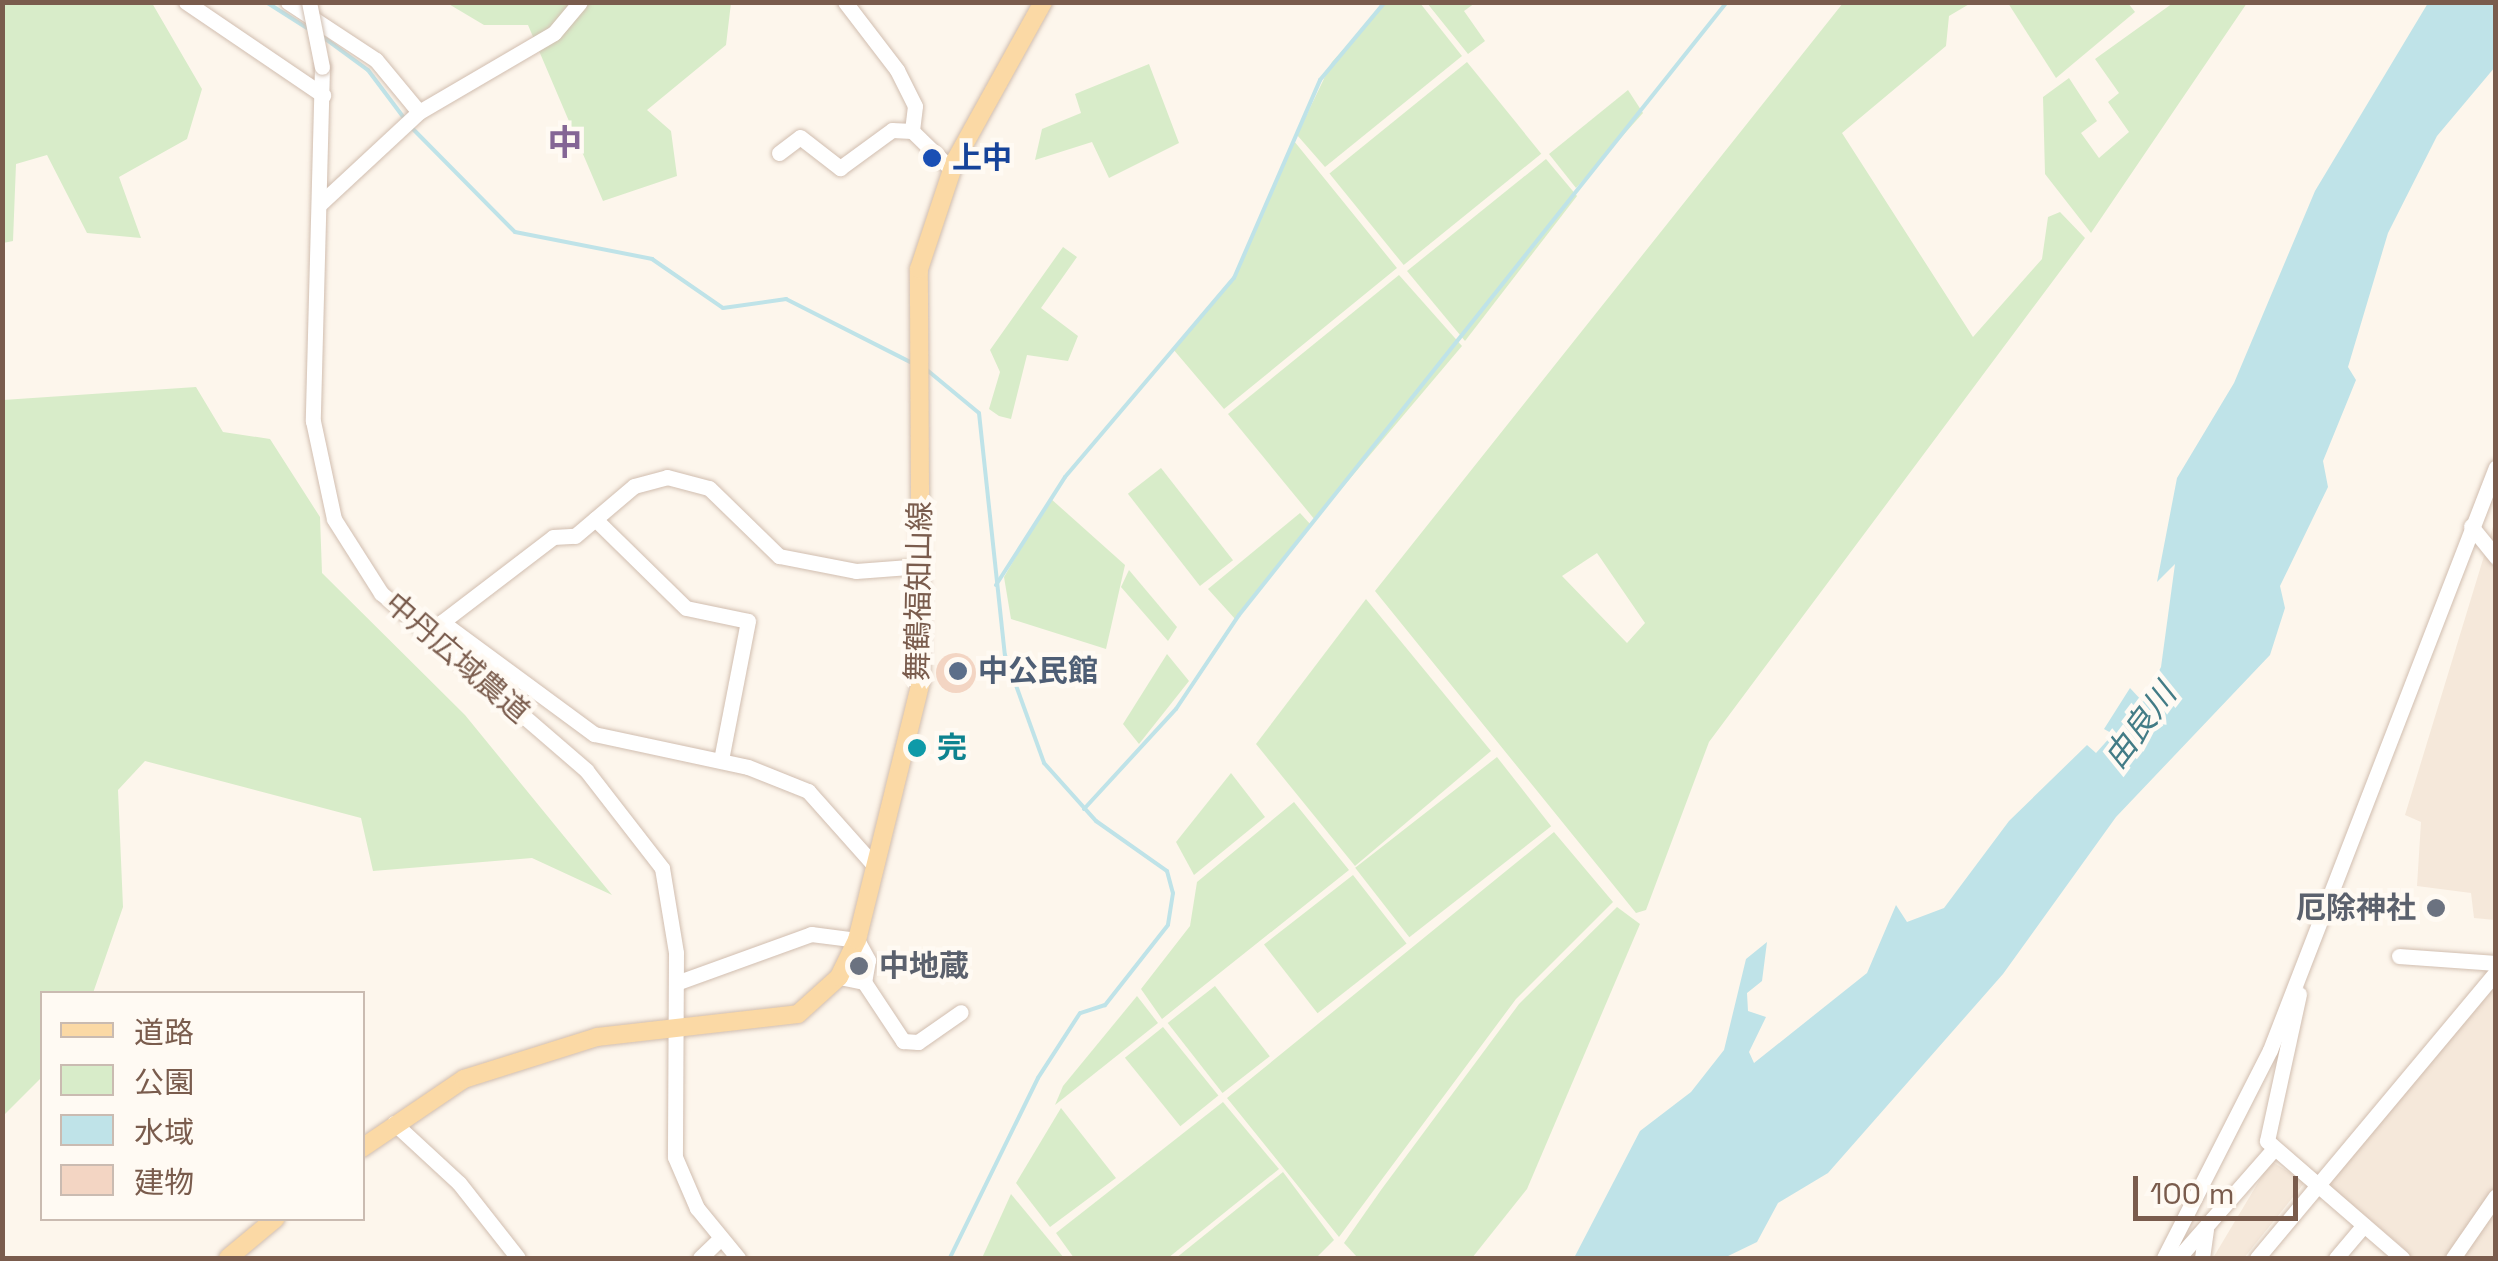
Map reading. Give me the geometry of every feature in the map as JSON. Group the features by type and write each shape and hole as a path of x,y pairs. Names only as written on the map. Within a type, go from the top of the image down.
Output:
{"main road":[{"name":"舞鶴福知山線","path":"365,1146 464,1079 597,1037 798,1014 839,977 857,940 920,681 919,269 951,169 1007,54 1043,2"},
{"path":"228,1258 272,1221"}],"street":[{"path":"186,2 323,95"},
{"path":"288,2 376,60 419,112"},
{"name":"中丹広域農道","path":"309,2 322,67 323,95 313,406 324,489 348,545 425,635 586,770 631,820 662,868 676,983 675,1157 729,1247"},
{"path":"320,204 419,112 554,33 580,2"},
{"path":"846,2 897,70 915,106 912,131"},
{"path":"780,152 800,137 840,168 892,130 912,131 951,169"},
{"path":"2164,1258 2238,1124 2303,967 2496,466"},
{"path":"425,635 553,537 575,536 634,486 695,480 779,556 856,571 922,566"},
{"path":"594,519 686,608 748,622 720,760"},
{"path":"2471,526 2496,557"},
{"path":"442,622 594,734 720,760 808,792 874,865"},
{"path":"676,983 810,934 857,940 868,960 864,982 904,1042 960,1012"},
{"path":"2400,956 2496,964"},
{"path":"2303,967 2268,1118 2272,1150 2317,1183 2402,1258"},
{"path":"2258,1258 2496,972"},
{"path":"839,977 864,982"},
{"path":"394,1123 459,1184 518,1258"},
{"path":"2178,1258 2272,1150"},
{"path":"2453,1258 2468,1251 2496,1196"},
{"path":"2336,1258 2364,1225"},
{"path":"2202,1258 2206,1229"},
{"path":"700,1258 729,1247"}],"shaded area":[{"path":"2495,520 2495,920 2474,918 2471,893 2417,886 2421,822 2405,815"},
{"path":"2495,983 2495,1258 2402,1258 2407,1251 2328,1184"},
{"path":"2271,1161 2305,1182 2244,1258 2213,1258"}],"green space":[{"path":"1387,2 1420,3 1462,56 1325,167 1297,135 1332,62"},
{"path":"2,3 152,3 202,89 187,139 119,177 141,238 87,233 47,155 16,164 13,241 3,243"},
{"path":"447,3 731,3 726,45 647,110 671,131 677,176 603,201 528,25 484,25"},
{"path":"1427,3 1475,3 1464,11 1485,41 1468,54"},
{"path":"1843,3 1971,3 1949,16 1946,46 1842,133 1973,337 2042,259 2048,217 2060,212 2085,238 1709,742 1646,910 1636,913 1375,591","holes":["1597,553 1645,623 1627,643 1562,576"]},
{"path":"2008,3 2128,3 2135,12 2056,78"},
{"path":"2173,3 2247,3 2091,233 2045,174 2043,97 2069,78 2097,121 2081,133 2099,158 2129,132 2108,102 2119,93 2095,59"},
{"path":"1467,62 1541,154 1404,265 1329,173"},
{"path":"1149,64 1179,143 1109,178 1092,142 1035,160 1042,129 1081,113 1075,94"},
{"path":"1628,90 1643,113 1576,188 1549,154"},
{"path":"1294,141 1397,268 1224,409 1173,349 1235,278"},
{"path":"1546,159 1577,196 1465,341 1407,271"},
{"path":"1063,247 1077,257 1041,308 1078,336 1068,361 1027,355 1011,419 999,416 989,409 1000,372 990,350"},
{"path":"1399,275 1462,346 1315,520 1228,414"},
{"path":"196,387 223,432 270,439 320,517 322,573 465,715 612,895 532,858 373,871 361,818 145,761 118,790 123,907 94,991 40,991 40,1079 3,1116 3,400"},
{"path":"1161,468 1233,560 1200,586 1128,494"},
{"path":"1050,498 1125,565 1106,649 1011,619 1004,577"},
{"path":"1300,513 1311,525 1236,620 1208,589"},
{"path":"1129,570 1177,627 1168,641 1121,587"},
{"path":"1366,599 1491,751 1355,866 1256,744"},
{"path":"1167,654 1189,681 1139,744 1123,724"},
{"path":"1497,757 1551,826 1409,937 1355,868"},
{"path":"1231,773 1265,817 1194,875 1176,842"},
{"path":"1294,802 1349,870 1162,1019 1141,989 1190,926 1197,882"},
{"path":"1554,832 1613,902 1516,999 1339,1237 1227,1098"},
{"path":"1353,875 1407,944 1318,1013 1264,945"},
{"path":"1617,907 1640,924 1527,1189 1472,1258 1358,1258 1344,1243 1381,1190 1519,1004"},
{"path":"1215,986 1270,1056 1223,1093 1168,1023"},
{"path":"1137,996 1158,1023 1055,1105 1063,1086"},
{"path":"1163,1027 1218,1095 1180,1126 1125,1058"},
{"path":"1223,1102 1279,1169 1168,1258 1074,1258 1056,1233"},
{"path":"1061,1108 1116,1178 1050,1227 1016,1183"},
{"path":"1283,1172 1334,1240 1316,1258 1176,1258"},
{"path":"1011,1194 1064,1258 982,1258"}],"water":[{"name":"由良川","path":"2428,3 2495,3 2495,67 2437,136 2388,233 2348,367 2356,380 2323,461 2328,487 2280,586 2285,608 2270,655 2116,817 2003,974 1828,1173 1778,1203 1757,1242 1724,1258 1574,1258 1640,1131 1691,1092 1724,1050 1746,959 1767,942 1762,981 1747,993 1748,1011 1766,1017 1749,1052 1754,1063 1867,973 1896,905 1907,922 1944,908 2009,821 2087,745 2096,753 2113,734 2104,729 2130,688 2143,702 2161,667 2175,564 2157,582 2177,478 2234,383 2315,191"}],"building":[{"name":"中公民館","path":"956,653 970,659 976,673 970,687 956,693 942,687 936,673 942,659"}],"waterway":[{"path":"266,2 307,28"},
{"path":"996,585 1065,477 1234,278 1320,80 1385,2"},
{"path":"1084,809 1176,709 1239,615 1727,2"},
{"path":"320,35 368,70 404,118"},
{"path":"410,126 515,232 652,259 723,308 786,299 914,364"},
{"path":"927,370 979,413 1005,655 1044,763 1096,821 1167,871 1173,893 1168,925 1105,1005 1080,1013 1038,1078 950,1258"}],"place":[{"name":"上中","path":"932,158"},
{"name":"中公民館","path":"958,671"},
{"name":"完","path":"917,748"},
{"name":"厄除神社","path":"2436,908"},
{"name":"中地蔵","path":"859,966"}],"district":[{"name":"中","path":"565,143"}]}
